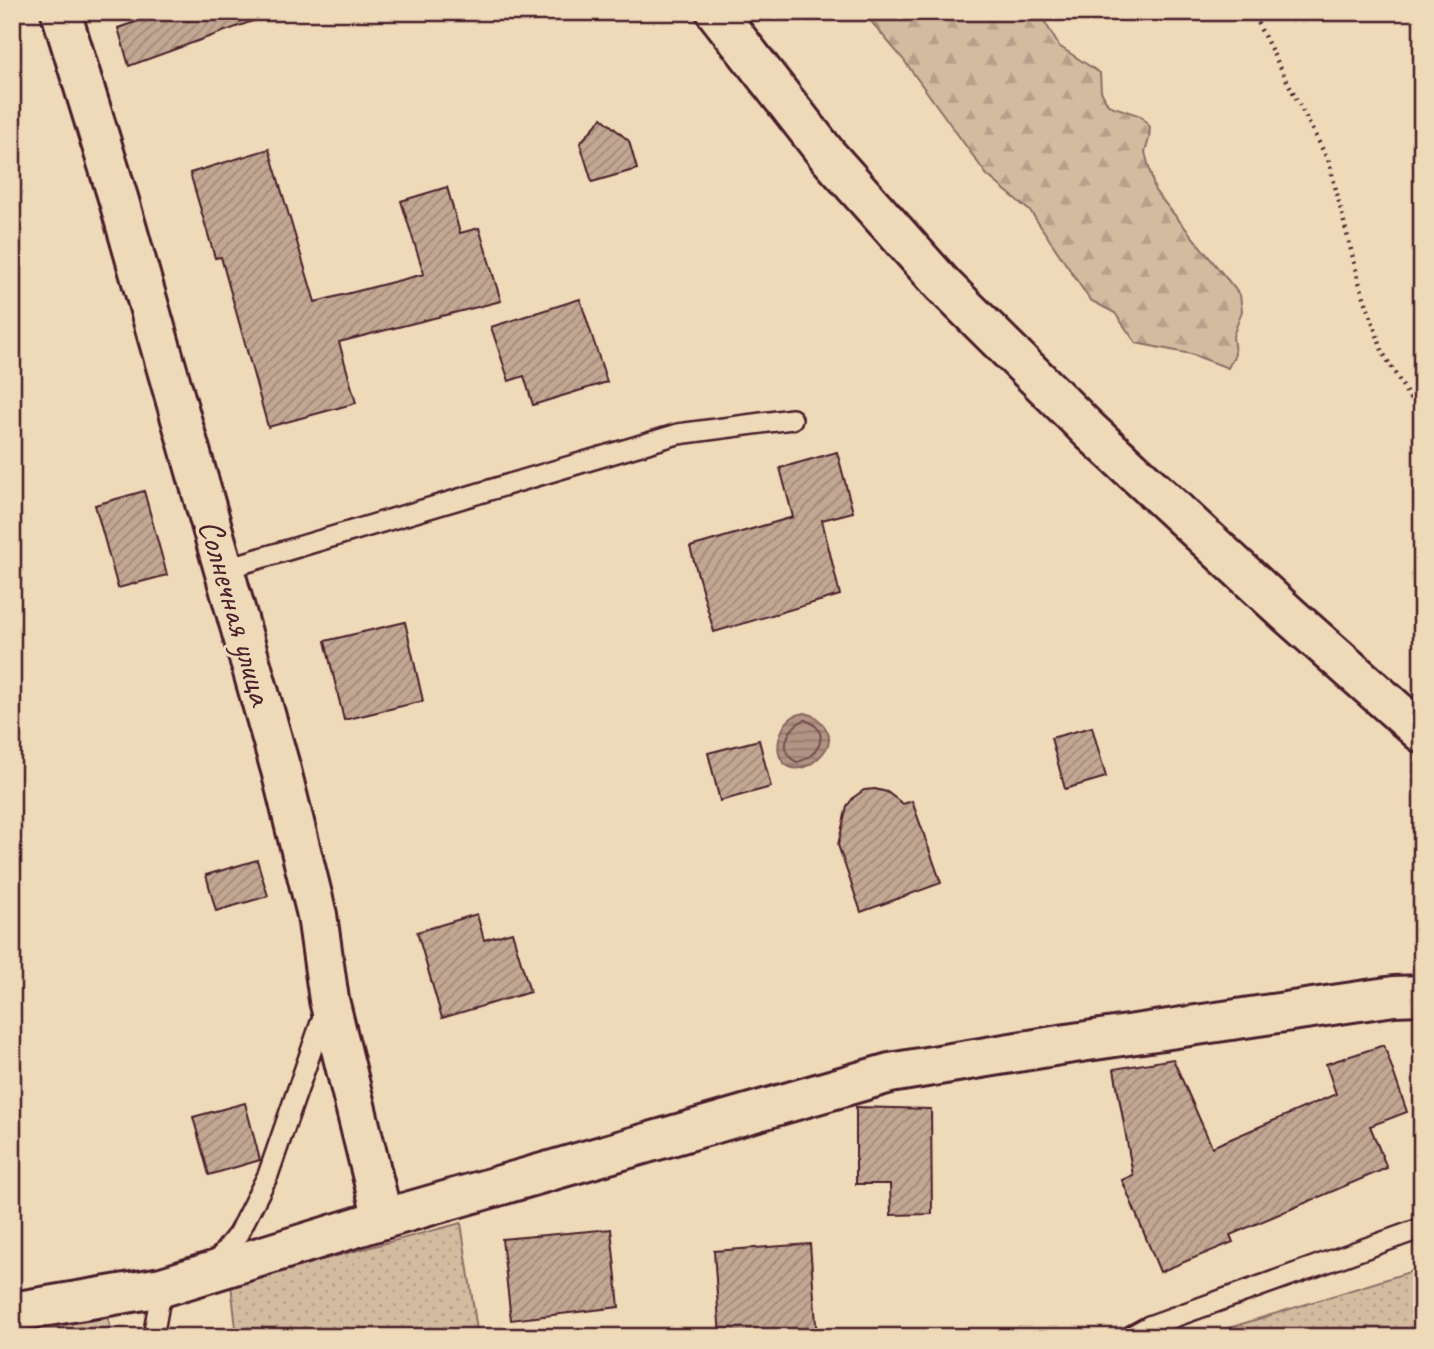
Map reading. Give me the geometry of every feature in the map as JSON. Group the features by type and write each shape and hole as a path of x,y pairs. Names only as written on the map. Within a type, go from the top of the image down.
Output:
{"street":[{"name":"Солнечная улица","path":"61,12 119,201 281,770 317,915 329,1000 383,1219"},
{"path":"716,12 828,156 943,285 1090,431 1290,616 1422,733"},
{"path":"12,1312 162,1287 383,1219 890,1073 1060,1045 1381,998 1422,995"}],"lane":[{"path":"224,569 678,433 792,419"},
{"path":"208,1273 238,1234 268,1175 329,1000"},
{"path":"1129,1337 1149,1326 1422,1228"},
{"path":"153,1337 162,1287"}],"path":[{"path":"1249,12 1329,162 1359,282 1383,353 1409,397 1422,411"}],"green space":[{"path":"863,12 1037,12 1059,46 1100,73 1101,91 1108,105 1141,116 1150,127 1145,152 1155,191 1240,295 1242,311 1233,336 1235,354 1228,368 1191,354 1136,343 1115,313 1090,300 1031,212 987,175 903,59"},
{"path":"461,1223 478,1337 237,1337 231,1284"},
{"path":"1422,1268 1422,1337 1200,1337"},
{"path":"108,1318 113,1337 12,1337 12,1332"}],"water":[{"path":"805,713 824,726 829,743 823,754 813,762 802,768 790,767 781,759 779,739 789,720 795,715"}],"building":[{"path":"164,12 263,12 264,17 129,66 118,28"},
{"path":"602,118 629,141 637,169 592,182 580,143"},
{"path":"269,149 315,302 424,274 401,201 447,187 460,233 479,228 501,301 339,342 356,403 268,427 221,257 215,258 190,173"},
{"path":"580,299 607,382 533,405 524,376 509,381 491,327"},
{"path":"837,452 853,512 822,520 840,595 714,632 690,547 793,517 780,468"},
{"path":"144,491 167,575 118,588 95,505"},
{"path":"405,622 423,701 344,720 325,641"},
{"path":"1092,727 1106,777 1065,789 1051,738"},
{"path":"759,740 771,787 720,801 708,753"},
{"path":"864,790 887,792 903,804 912,801 941,883 861,912 838,845 847,806"},
{"path":"257,860 268,896 216,911 206,875"},
{"path":"477,914 484,940 512,932 530,992 442,1018 417,932"},
{"path":"1384,1045 1407,1112 1370,1126 1387,1168 1230,1235 1233,1242 1160,1272 1122,1180 1133,1175 1114,1069 1173,1059 1212,1147 1336,1094 1326,1064"},
{"path":"245,1103 260,1160 209,1175 193,1117"},
{"path":"856,1107 931,1109 932,1214 891,1215 890,1184 856,1184"},
{"path":"611,1229 619,1307 511,1320 502,1239"},
{"path":"810,1244 817,1337 720,1337 714,1251"}]}
